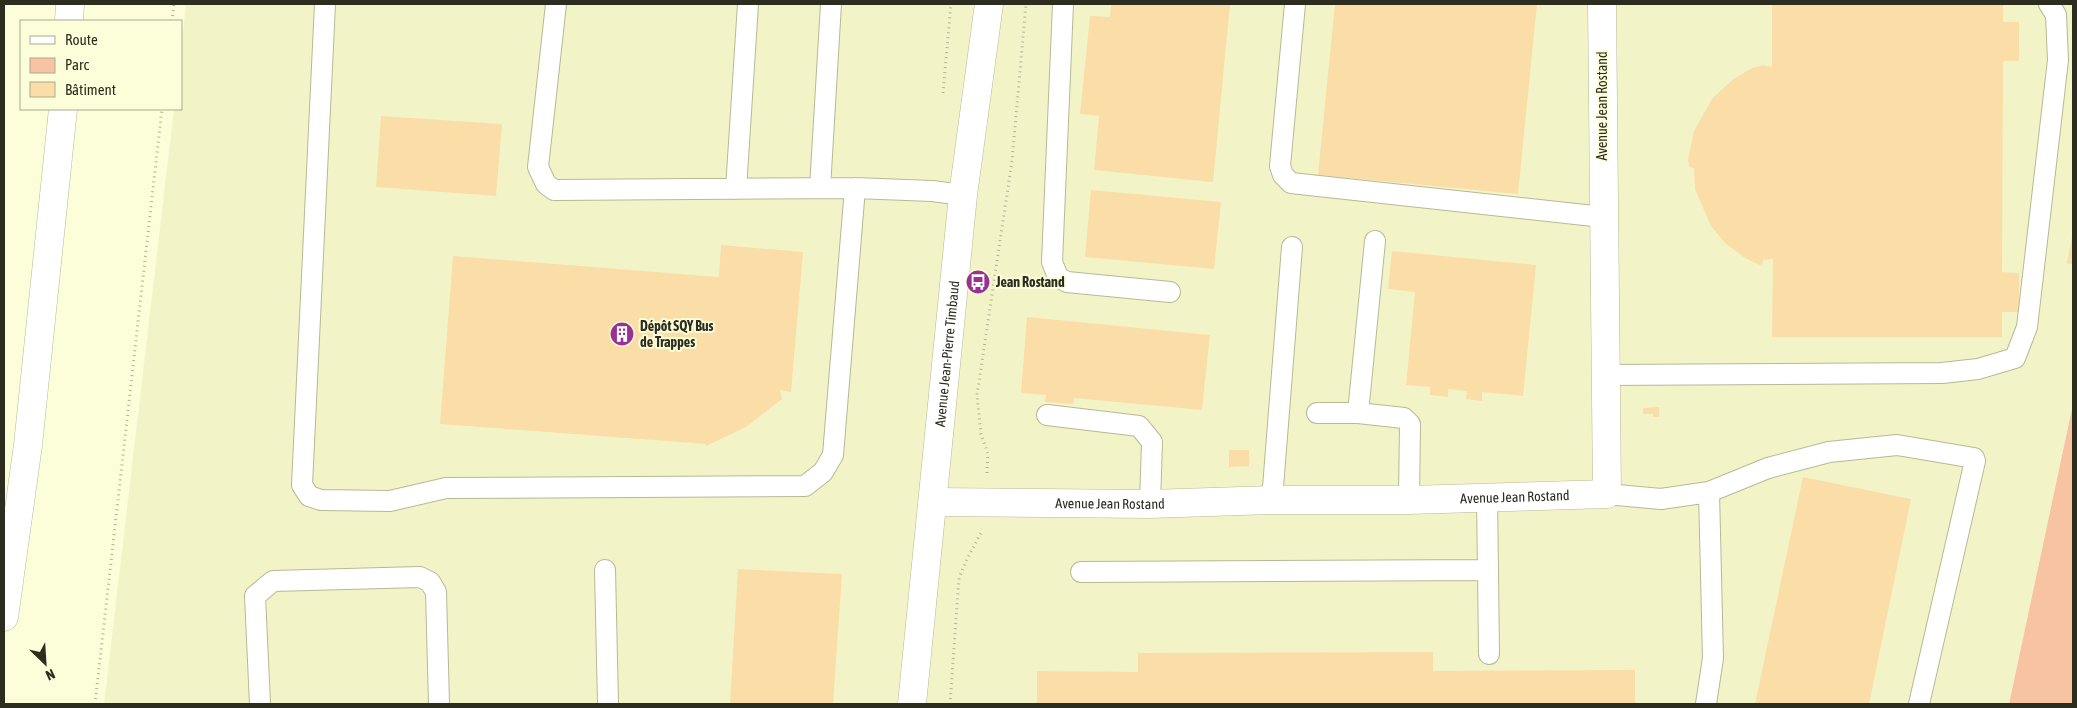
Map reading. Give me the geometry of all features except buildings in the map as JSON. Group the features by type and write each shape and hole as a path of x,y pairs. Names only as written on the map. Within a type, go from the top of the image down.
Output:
{"street":[{"path":"68,20 70,4"},
{"name":"Avenue Jean-Pierre Timbaud","path":"912,704 934,502 963,196 988,4"},
{"name":"Avenue Jean Rostand","path":"934,502 1150,504 1272,500 1409,500 1606,494 1602,4"},
{"path":"4,617 28,445 63,110"}],"lane":[{"path":"325,4 302,485 308,496 321,500 390,502 446,488 805,486 823,472 833,455 855,188"},
{"path":"556,4 538,167 546,184 554,190 855,188 932,191 963,196"},
{"path":"736,189 748,4"},
{"path":"820,188 831,4"},
{"path":"1063,4 1052,262 1058,277 1067,282 1170,292"},
{"path":"1295,4 1280,166 1283,175 1291,183 1603,217"},
{"path":"1604,376 1942,373 1978,369 2016,358 2028,327 2058,60 2056,15 2049,4"},
{"path":"1358,413 1375,241"},
{"path":"1272,500 1292,247"},
{"path":"1317,413 1358,413 1404,418 1410,424 1409,500"},
{"path":"1047,415 1140,426 1152,442 1150,504"},
{"path":"1606,494 1661,499 1709,492 1768,468 1829,452 1897,445 1974,458 1976,461 1919,704"},
{"path":"1706,704 1713,658 1709,492"},
{"path":"1487,498 1489,654"},
{"path":"605,570 608,704"},
{"path":"1081,572 1488,570"},
{"path":"260,704 255,596 263,587 273,581 420,577 430,582 436,592 439,704"}],"path":[{"path":"172,20 174,4"},
{"path":"943,98 951,4"},
{"path":"988,470 988,454 981,434 977,395 1012,161 1026,4"},
{"path":"95,704 162,110"},
{"path":"950,704 960,578 966,559 984,528"}],"shaded area":[{"path":"186,4 2073,4 2073,404 2009,704 104,704 174,110 182,110 182,39"}],"green space":[{"path":"2073,404 2073,704 2009,704"}],"place":[{"name":"Jean Rostand","path":"978,282"},
{"name":"Dépôt SQY Bus de Trappes","path":"622,334"}]}
